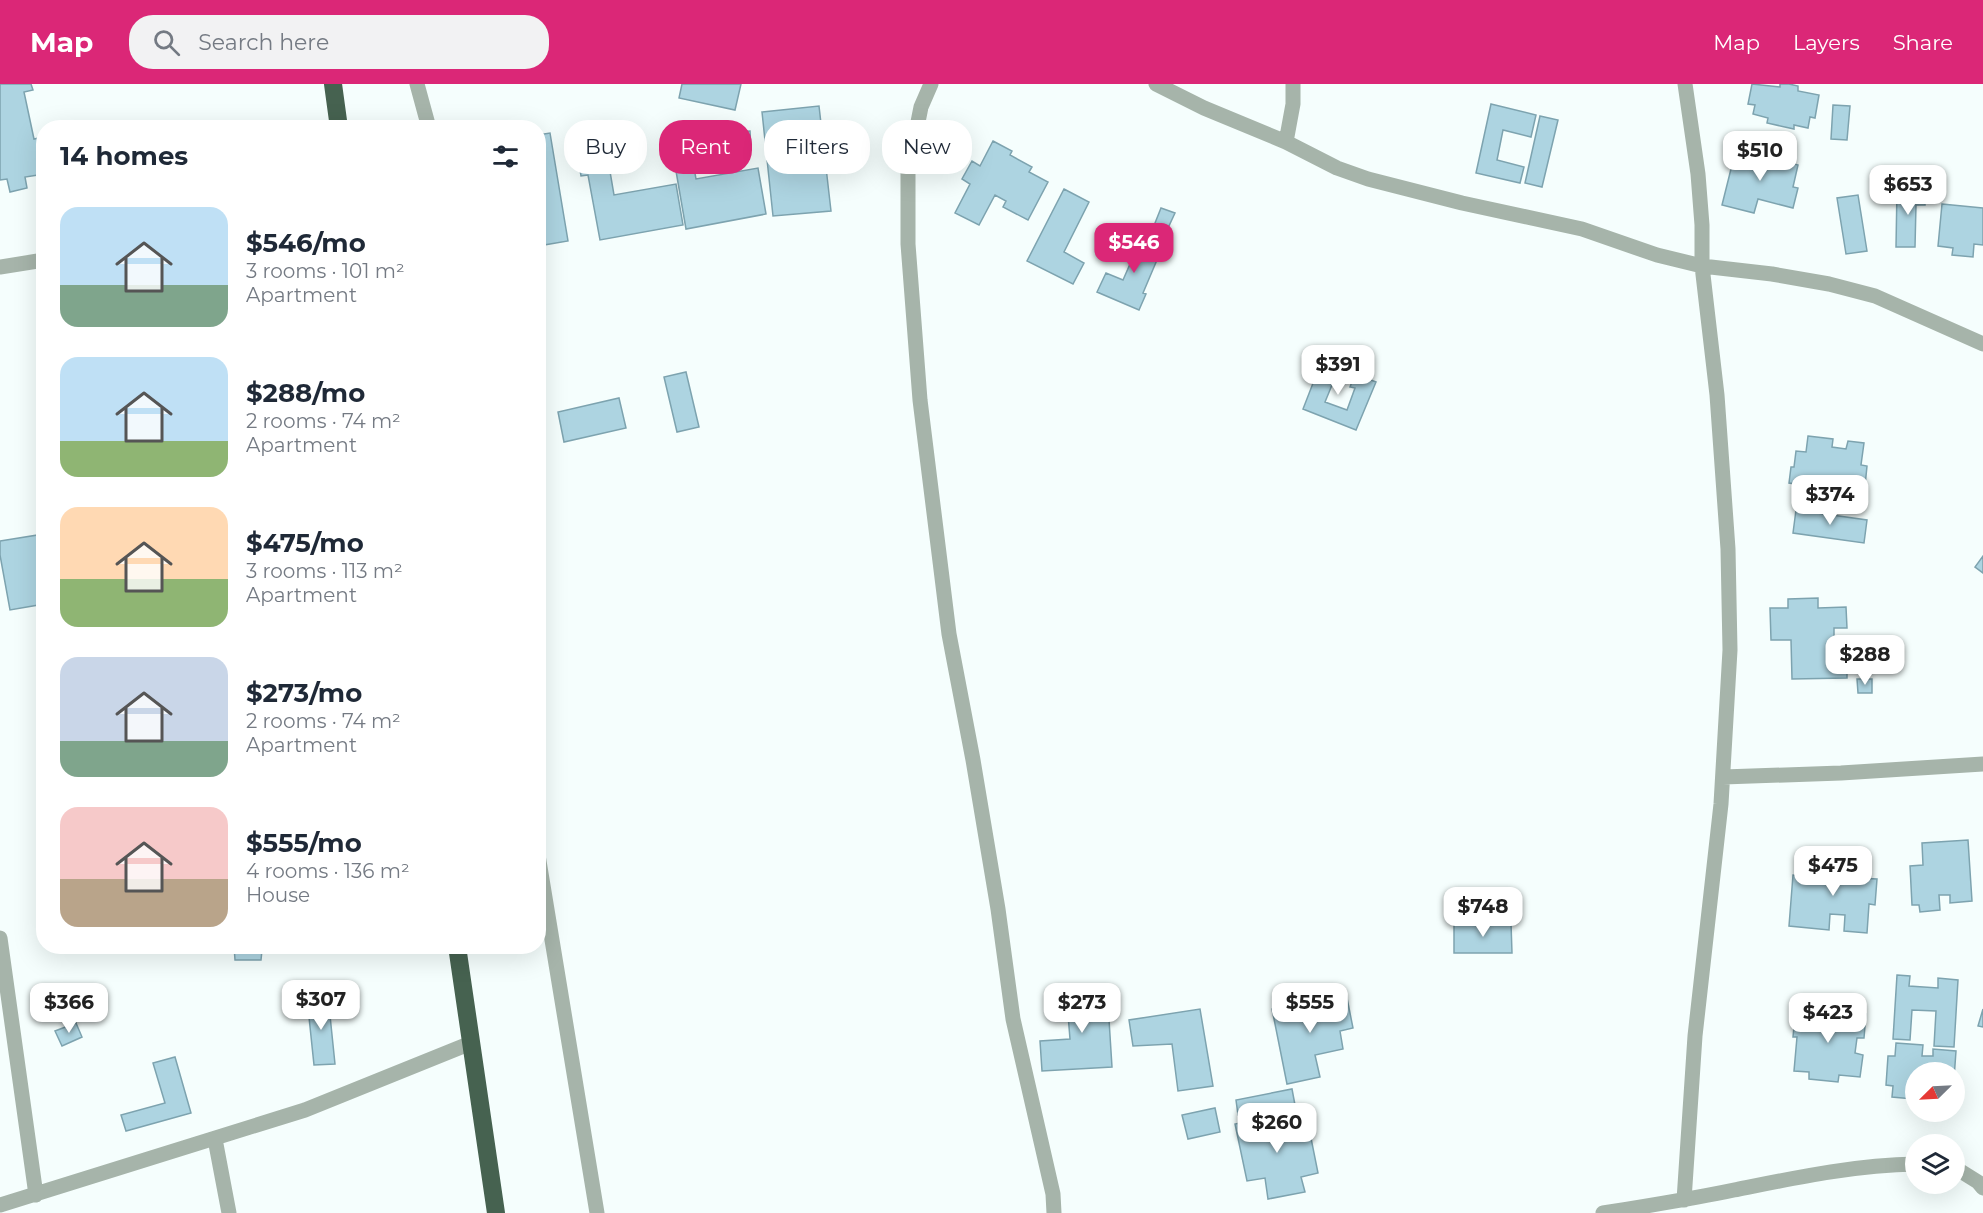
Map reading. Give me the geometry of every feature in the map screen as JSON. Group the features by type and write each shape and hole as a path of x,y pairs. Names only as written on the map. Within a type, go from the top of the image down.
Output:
{"highway":[{"path":"333,84 338,120"},
{"path":"458,954 496,1213"}],"street":[{"path":"417,84 427,120"},
{"path":"931,84 921,107 908,172 908,244 920,400 948,634 973,760 998,909 1013,1018 1053,1194 1054,1213"},
{"path":"1156,84 1204,108 1286,142 1338,168 1368,179 1462,203 1582,229 1657,255 1701,266 1772,274 1829,284 1875,296 1983,344"},
{"path":"1286,142 1293,104 1293,84"},
{"path":"1684,1200 1695,1036 1721,804 1730,650 1728,549 1717,395 1701,266 1702,225 1698,174 1685,84"},
{"path":"0,267 36,261"},
{"path":"1723,777 1983,764"},
{"path":"546,904 597,1213"},
{"path":"0,938 36,1195"},
{"path":"0,1205 304,1110 471,1043"},
{"path":"215,1139 229,1213"},
{"path":"1604,1213 1809,1176 1905,1164"},
{"path":"1965,1173 1981,1182"}],"building":[{"path":"0,84 31,84 33,90 24,92 34,139 36,139 36,175 25,177 27,188 10,192 7,179 0,180"},
{"path":"682,84 741,84 735,110 679,98"},
{"path":"1752,84 1780,87 1780,84 1789,84 1798,86 1798,91 1819,95 1815,118 1810,117 1808,128 1794,125 1794,129 1767,123 1768,118 1753,114 1755,105 1748,104"},
{"path":"1491,104 1536,115 1531,137 1503,130 1497,160 1524,167 1520,183 1476,173"},
{"path":"1833,105 1850,106 1847,140 1831,139"},
{"path":"819,106 821,120 764,120 764,131 762,112"},
{"path":"1540,116 1558,120 1542,187 1525,183"},
{"path":"550,133 568,241 546,245 546,134"},
{"path":"993,141 1012,151 1010,155 1032,167 1029,172 1048,182 1028,220 1003,207 1006,201 995,195 979,225 955,213 970,184 962,179 965,174 972,174 972,161 980,166"},
{"path":"1736,149 1798,165 1793,187 1798,188 1793,208 1758,199 1754,213 1722,205"},
{"path":"758,168 766,214 686,229 677,174 695,174 696,179 724,174 752,174 752,169"},
{"path":"581,174 610,174 614,195 676,184 683,225 600,240 588,175 581,176"},
{"path":"769,174 827,174 831,211 773,216"},
{"path":"1064,189 1089,202 1064,252 1084,263 1073,284 1027,261"},
{"path":"1897,189 1925,190 1925,205 1916,205 1915,247 1896,247"},
{"path":"1858,195 1867,251 1846,254 1837,198"},
{"path":"1942,204 1983,208 1983,245 1974,244 1973,257 1952,255 1953,248 1938,246"},
{"path":"1161,208 1175,213 1168,228 1155,223"},
{"path":"1144,232 1165,241 1143,293 1146,294 1139,310 1097,292 1106,273 1123,280"},
{"path":"1322,360 1344,369 1337,387 1332,385 1325,402 1347,410 1355,388 1350,387 1355,374 1376,382 1356,430 1303,409"},
{"path":"686,372 699,427 677,432 664,377"},
{"path":"619,398 626,428 564,442 558,412"},
{"path":"1808,436 1833,439 1832,447 1846,449 1848,441 1864,443 1861,465 1867,466 1865,486 1861,486 1858,511 1831,508 1832,499 1801,495 1802,485 1789,483 1796,451 1806,452"},
{"path":"1796,510 1867,520 1864,543 1793,533"},
{"path":"36,535 36,605 10,610 0,555 0,541"},
{"path":"1983,556 1983,573 1975,567"},
{"path":"1818,598 1818,608 1846,607 1847,628 1834,628 1834,640 1847,640 1847,678 1792,679 1791,640 1771,640 1770,608 1788,608 1788,599"},
{"path":"1857,679 1872,679 1872,693 1858,693"},
{"path":"1968,840 1972,901 1950,903 1950,895 1939,895 1940,910 1920,912 1919,905 1912,905 1910,866 1923,865 1922,843"},
{"path":"1819,858 1859,861 1858,878 1877,879 1875,905 1869,904 1867,933 1844,931 1845,915 1830,914 1829,930 1789,926 1793,875 1817,877"},
{"path":"1511,923 1512,953 1454,953 1454,924"},
{"path":"235,954 262,954 261,960 235,960"},
{"path":"1897,975 1910,976 1909,986 1938,988 1938,978 1958,980 1954,1047 1934,1046 1936,1011 1912,1010 1910,1040 1893,1039"},
{"path":"1107,988 1112,1067 1042,1071 1040,1041 1070,1039 1066,990"},
{"path":"1346,993 1353,1028 1340,1031 1343,1049 1315,1055 1320,1077 1287,1084 1272,1009"},
{"path":"328,996 335,1064 314,1065 307,998"},
{"path":"1796,1007 1826,1010 1825,1026 1832,1026 1834,1010 1866,1014 1864,1038 1857,1038 1855,1053 1863,1055 1860,1077 1839,1075 1838,1082 1809,1079 1809,1072 1794,1071 1797,1037 1793,1037"},
{"path":"1200,1009 1213,1086 1178,1091 1172,1044 1133,1046 1129,1020"},
{"path":"1983,1009 1983,1027 1978,1026"},
{"path":"76,1023 82,1037 62,1046 55,1031"},
{"path":"1896,1043 1923,1045 1922,1056 1933,1056 1933,1049 1956,1051 1955,1062 1905,1062 1905,1098 1892,1097 1893,1086 1886,1085 1888,1056 1895,1056"},
{"path":"175,1057 191,1113 126,1131 121,1115 165,1103 153,1063"},
{"path":"1292,1089 1295,1105 1238,1115 1236,1100"},
{"path":"1215,1108 1220,1132 1188,1139 1182,1115"},
{"path":"1278,1115 1279,1123 1307,1118 1318,1173 1301,1177 1305,1192 1268,1199 1265,1178 1247,1181 1235,1124"}]}
